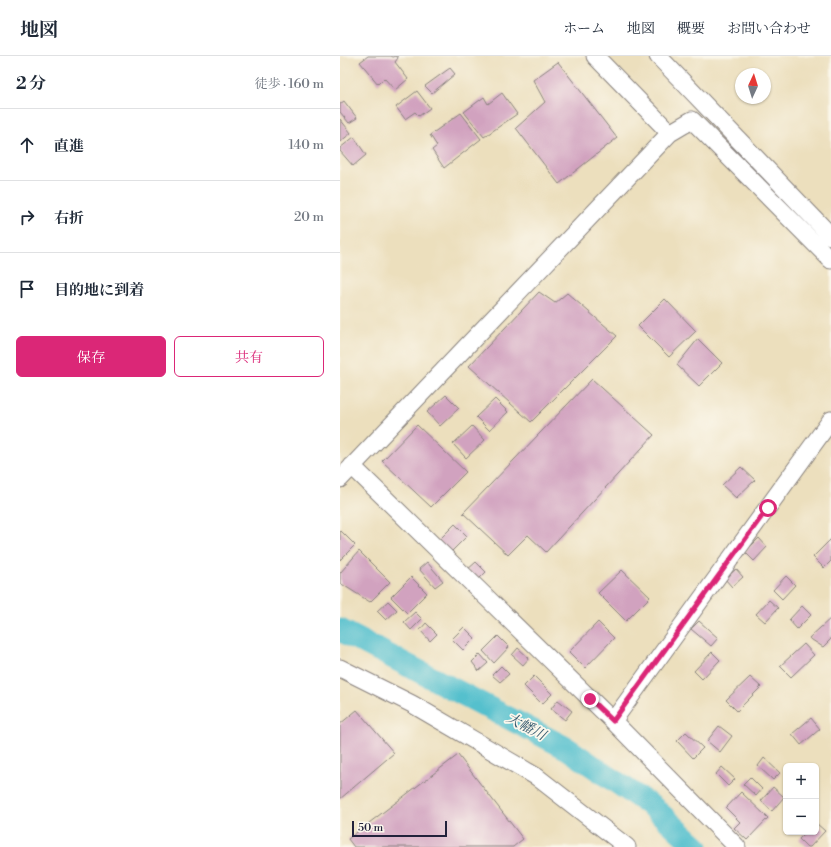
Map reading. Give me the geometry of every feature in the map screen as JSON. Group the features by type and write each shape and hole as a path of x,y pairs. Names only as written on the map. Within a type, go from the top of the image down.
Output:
{"street":[{"path":"595,56 670,133"},
{"path":"658,56 831,236"},
{"path":"340,478 670,133 692,120 831,260"},
{"path":"613,721 831,420"},
{"path":"352,466 613,721 737,847"},
{"path":"340,668 412,704 537,777 627,847"}],"building":[{"path":"368,56 397,56 398,58 395,62 408,79 395,90 384,78 378,84 360,62"},
{"path":"558,62 617,138 559,184 516,128 545,102 533,80"},
{"path":"450,68 455,74 432,93 425,86"},
{"path":"417,91 430,108 419,116 415,112 405,119 396,107"},
{"path":"502,93 517,114 484,137 464,112 484,97 488,104"},
{"path":"344,101 357,118 349,123 340,112 340,104"},
{"path":"461,113 481,139 444,168 432,150 437,146 430,135"},
{"path":"340,119 351,133 340,142"},
{"path":"354,137 366,155 353,166 340,151 340,148"},
{"path":"539,292 555,303 567,293 617,336 531,422 469,366"},
{"path":"665,299 696,331 669,357 638,326"},
{"path":"698,339 722,363 699,386 677,365"},
{"path":"592,379 654,435 546,552 528,535 508,555 463,513"},
{"path":"446,395 459,408 440,426 427,412"},
{"path":"495,399 508,412 489,430 476,417"},
{"path":"417,425 466,472 431,507 382,461"},
{"path":"472,426 485,440 466,458 453,444"},
{"path":"741,467 755,480 736,498 722,485"},
{"path":"455,524 467,536 450,553 438,541"},
{"path":"341,531 355,545 340,560 340,532"},
{"path":"759,538 767,547 754,561 745,552"},
{"path":"831,539 831,561 824,568 813,557"},
{"path":"359,551 390,582 370,602 340,583 340,573"},
{"path":"427,562 443,581 435,587 419,569"},
{"path":"476,562 486,572 477,581 467,570"},
{"path":"736,569 743,577 732,587 725,579"},
{"path":"622,570 650,597 626,621 598,593"},
{"path":"786,576 795,585 782,599 773,590"},
{"path":"411,577 427,593 407,613 391,597"},
{"path":"769,600 778,608 765,622 756,614"},
{"path":"388,601 397,610 386,620 377,611"},
{"path":"802,606 811,615 797,629 789,620"},
{"path":"415,612 422,619 411,630 404,622"},
{"path":"831,618 831,639 823,647 809,638"},
{"path":"699,621 718,638 711,646 691,629"},
{"path":"598,622 614,638 585,668 569,652"},
{"path":"426,623 437,634 430,641 420,630"},
{"path":"464,627 475,638 463,650 452,639"},
{"path":"498,636 509,647 494,663 483,651"},
{"path":"804,644 814,655 791,677 780,666"},
{"path":"518,648 529,658 523,665 512,655"},
{"path":"712,652 720,660 702,679 694,671"},
{"path":"480,654 488,663 479,671 472,662"},
{"path":"501,666 509,674 500,682 492,675"},
{"path":"534,676 552,694 542,704 524,686"},
{"path":"750,677 761,687 737,711 726,700"},
{"path":"558,700 572,711 565,720 551,709"},
{"path":"357,710 394,753 340,799 340,724"},
{"path":"811,718 820,729 801,745 792,734"},
{"path":"719,726 732,736 720,752 707,741"},
{"path":"686,732 703,748 693,758 677,741"},
{"path":"458,755 523,839 513,847 354,847 348,839"},
{"path":"764,758 780,773 773,780 758,766"},
{"path":"722,767 735,779 728,786 716,774"},
{"path":"750,777 762,789 756,796 743,784"},
{"path":"773,787 783,796 783,798 772,811 761,801"},
{"path":"741,792 768,818 747,840 734,828 740,822 726,808"},
{"path":"819,826 825,831 810,847 807,847 799,839 803,835 819,835"}],"waterway":[{"name":"大幡川","path":"340,630 568,749 654,808 697,847"}],"route":[{"path":"590,699 613,721 768,508"}]}
